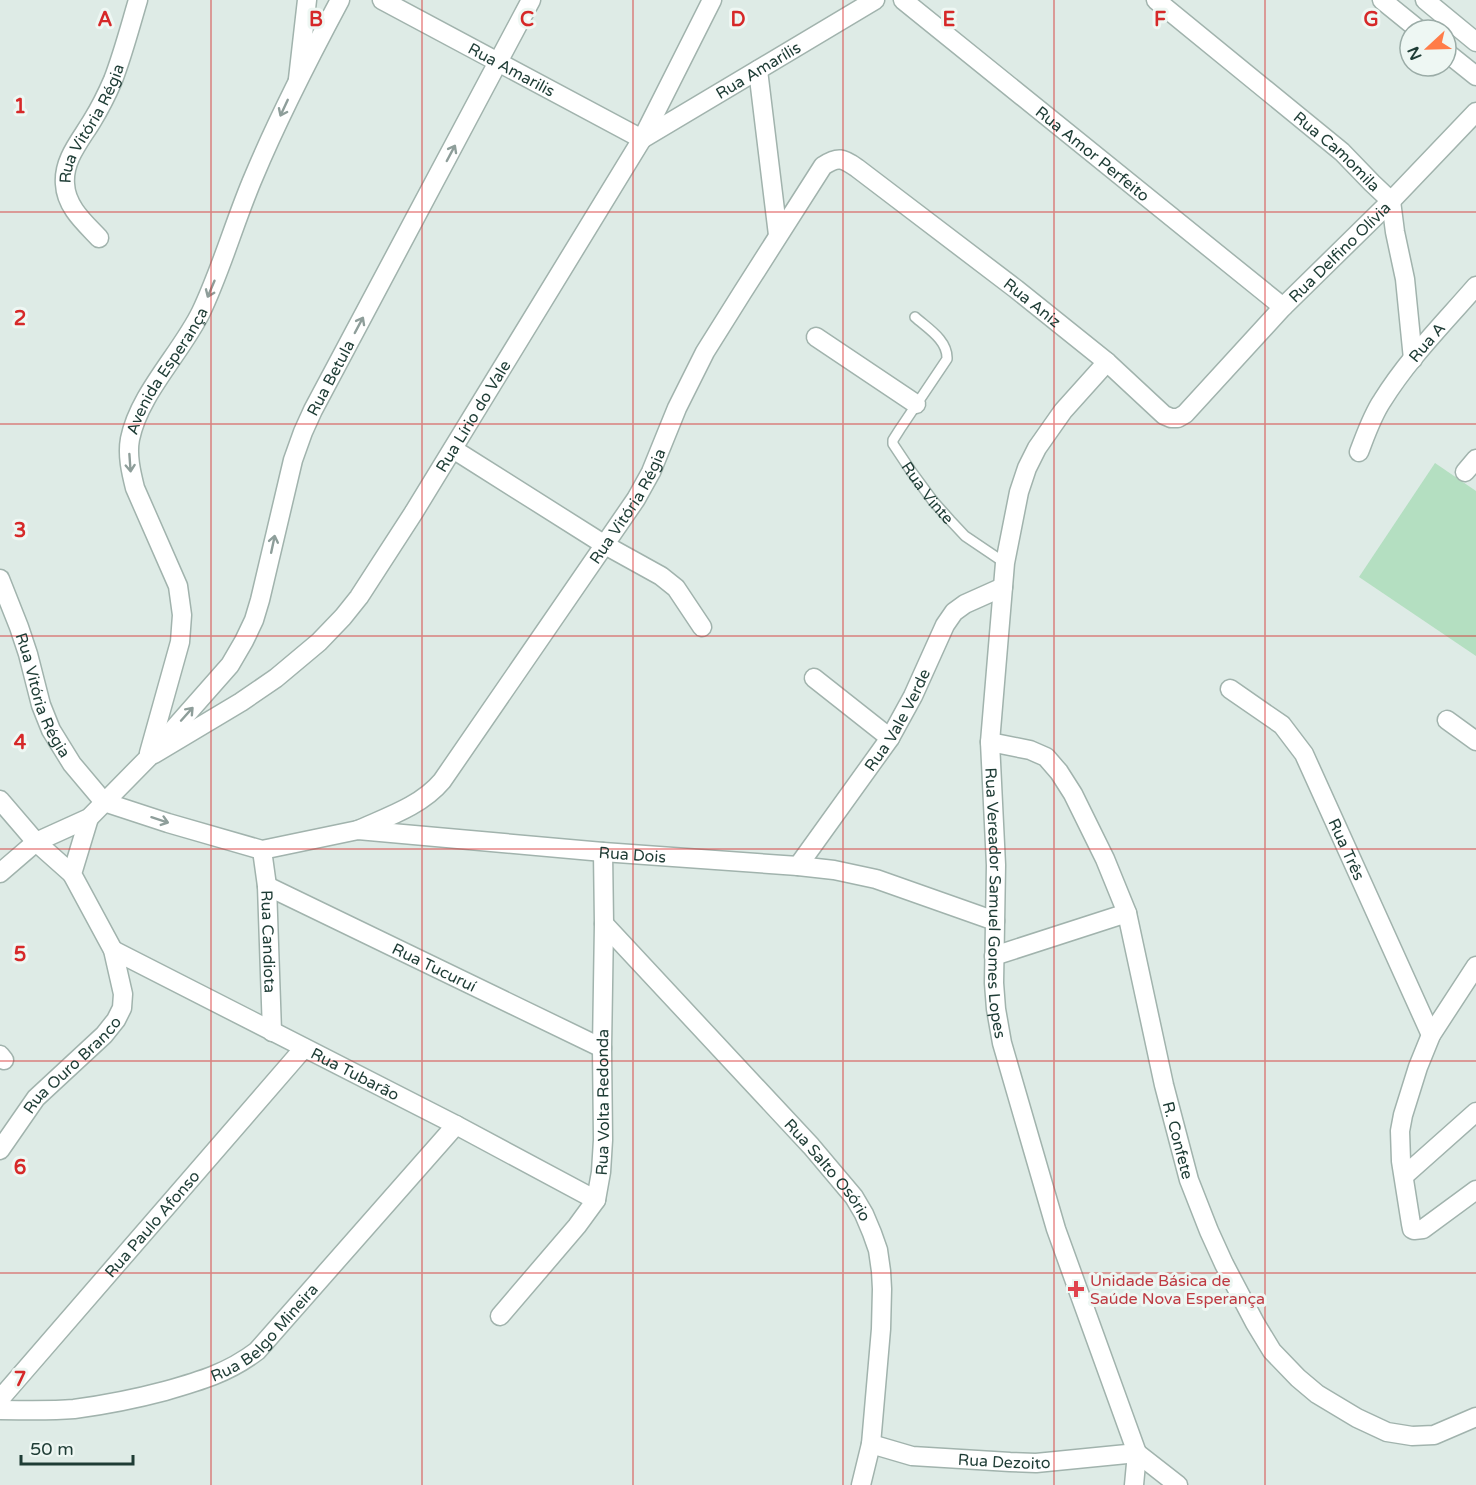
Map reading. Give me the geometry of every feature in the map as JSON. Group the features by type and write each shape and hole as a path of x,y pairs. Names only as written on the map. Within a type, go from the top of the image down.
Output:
{"street":[{"name":"Rua Vitória Régia","path":"99,238 76,213 67,196 65,174 70,157 112,80 138,0"},
{"path":"298,79 308,0"},
{"name":"Avenida Esperança","path":"148,758 180,642 182,615 178,586 135,488 129,457 130,438 139,412 188,336 201,310 253,178 298,79 340,0"},
{"name":"Rua Amarilis","path":"382,0 642,139"},
{"name":"Rua Betula","path":"148,758 213,686 230,665 244,641 254,620 263,591 293,460 303,432 531,0"},
{"name":"Rua Lírio do Vale","path":"148,758 241,702 276,678 319,642 343,617 375,573 453,449 642,139 712,0"},
{"name":"Rua Amor Perfeito","path":"903,0 1283,307"},
{"name":"Rua Camomila","path":"1156,0 1330,141 1391,201 1405,279 1413,359"},
{"path":"1382,0 1404,18"},
{"path":"1425,0 1476,42"},
{"name":"Rua Amarílis","path":"642,139 865,3"},
{"path":"1458,62 1476,76"},
{"path":"758,70 778,235"},
{"name":"Rua Delfino Olívia","path":"1203,396 1283,307 1391,201 1476,112"},
{"name":"Rua Vitória Régia","path":"358,830 416,803 435,790 644,484 677,408 705,352 823,166 834,159 845,160 857,168"},
{"name":"Rua Aniz","path":"857,168 1016,289 1107,362 1164,415 1178,418 1203,396"},
{"name":"Rua A","path":"1359,452 1370,422 1382,401 1413,359 1476,286"},
{"path":"816,337 916,404"},
{"name":"Rua Vereador Samuel Gomes Lopes","path":"1107,362 1063,411 1037,448 1019,492 1005,563 990,742 995,831 994,956 996,1009 1002,1043 1056,1229 1137,1453"},
{"path":"453,449 605,544 661,576 676,588 702,627"},
{"name":"Rua Vitória Régia","path":"0,579 19,627 41,705 51,730 72,764 104,802"},
{"name":"Rua Vale Verde","path":"798,866 890,738 913,696 945,625 954,612 965,604 1003,587"},
{"path":"814,678 890,738"},
{"name":"Rua Três","path":"1230,689 1281,725 1304,754 1431,1035"},
{"path":"1447,720 1476,741"},
{"name":"R. Confete","path":"990,742 1030,750 1046,758 1059,772 1073,794 1104,859 1127,913 1164,1086 1188,1180 1216,1248 1268,1346 1280,1361 1317,1394 1365,1423 1387,1432 1412,1436 1434,1435 1476,1417"},
{"path":"0,873 36,842 89,818 148,758"},
{"name":"Rua Ouro Branco","path":"0,800 36,842 72,874 113,950 123,994 122,1008 116,1020 104,1035 36,1098 0,1150"},
{"path":"104,802 262,850"},
{"path":"72,874 89,818"},
{"name":"Rua Dois","path":"262,850 358,830 603,852 798,866 834,870 876,879 996,921"},
{"name":"Rua Candiota","path":"262,850 267,886 272,1032"},
{"name":"Rua Volta Redonda","path":"500,1316 577,1226 596,1200 603,1148 603,852"},
{"name":"Rua Tucuruí","path":"267,886 602,1048"},
{"path":"994,956 1127,913"},
{"name":"Rua Salto Osório","path":"604,924 811,1146 854,1197 864,1214 878,1250 882,1289 871,1444 861,1485"},
{"name":"Rua Tubarão","path":"113,950 456,1125 596,1200"},
{"path":"1476,966 1431,1035 1418,1067 1400,1131 1400,1147 1412,1229 1418,1231 1423,1229 1476,1190"},
{"name":"Rua Paulo Afonso","path":"0,1399 304,1048"},
{"path":"1404,1176 1476,1112"},
{"name":"Rua Belgo Mineira","path":"0,1410 47,1411 110,1403 195,1383 243,1361 257,1351 456,1125"},
{"name":"Rua Dezoito","path":"871,1444 912,1456 1036,1463 1137,1453"},
{"path":"1134,1485 1137,1453"},
{"path":"1137,1453 1178,1485"}],"lane":[{"name":"Rua Vinte","path":"915,317 939,338 946,348 946,362 893,440 894,448 933,501 965,536 1005,563"}],"green space":[{"path":"1435,463 1476,491 1476,656 1359,577"}],"place":[{"name":"Unidade Básica de Saúde Nova Esperança","path":"1076,1289"}]}
